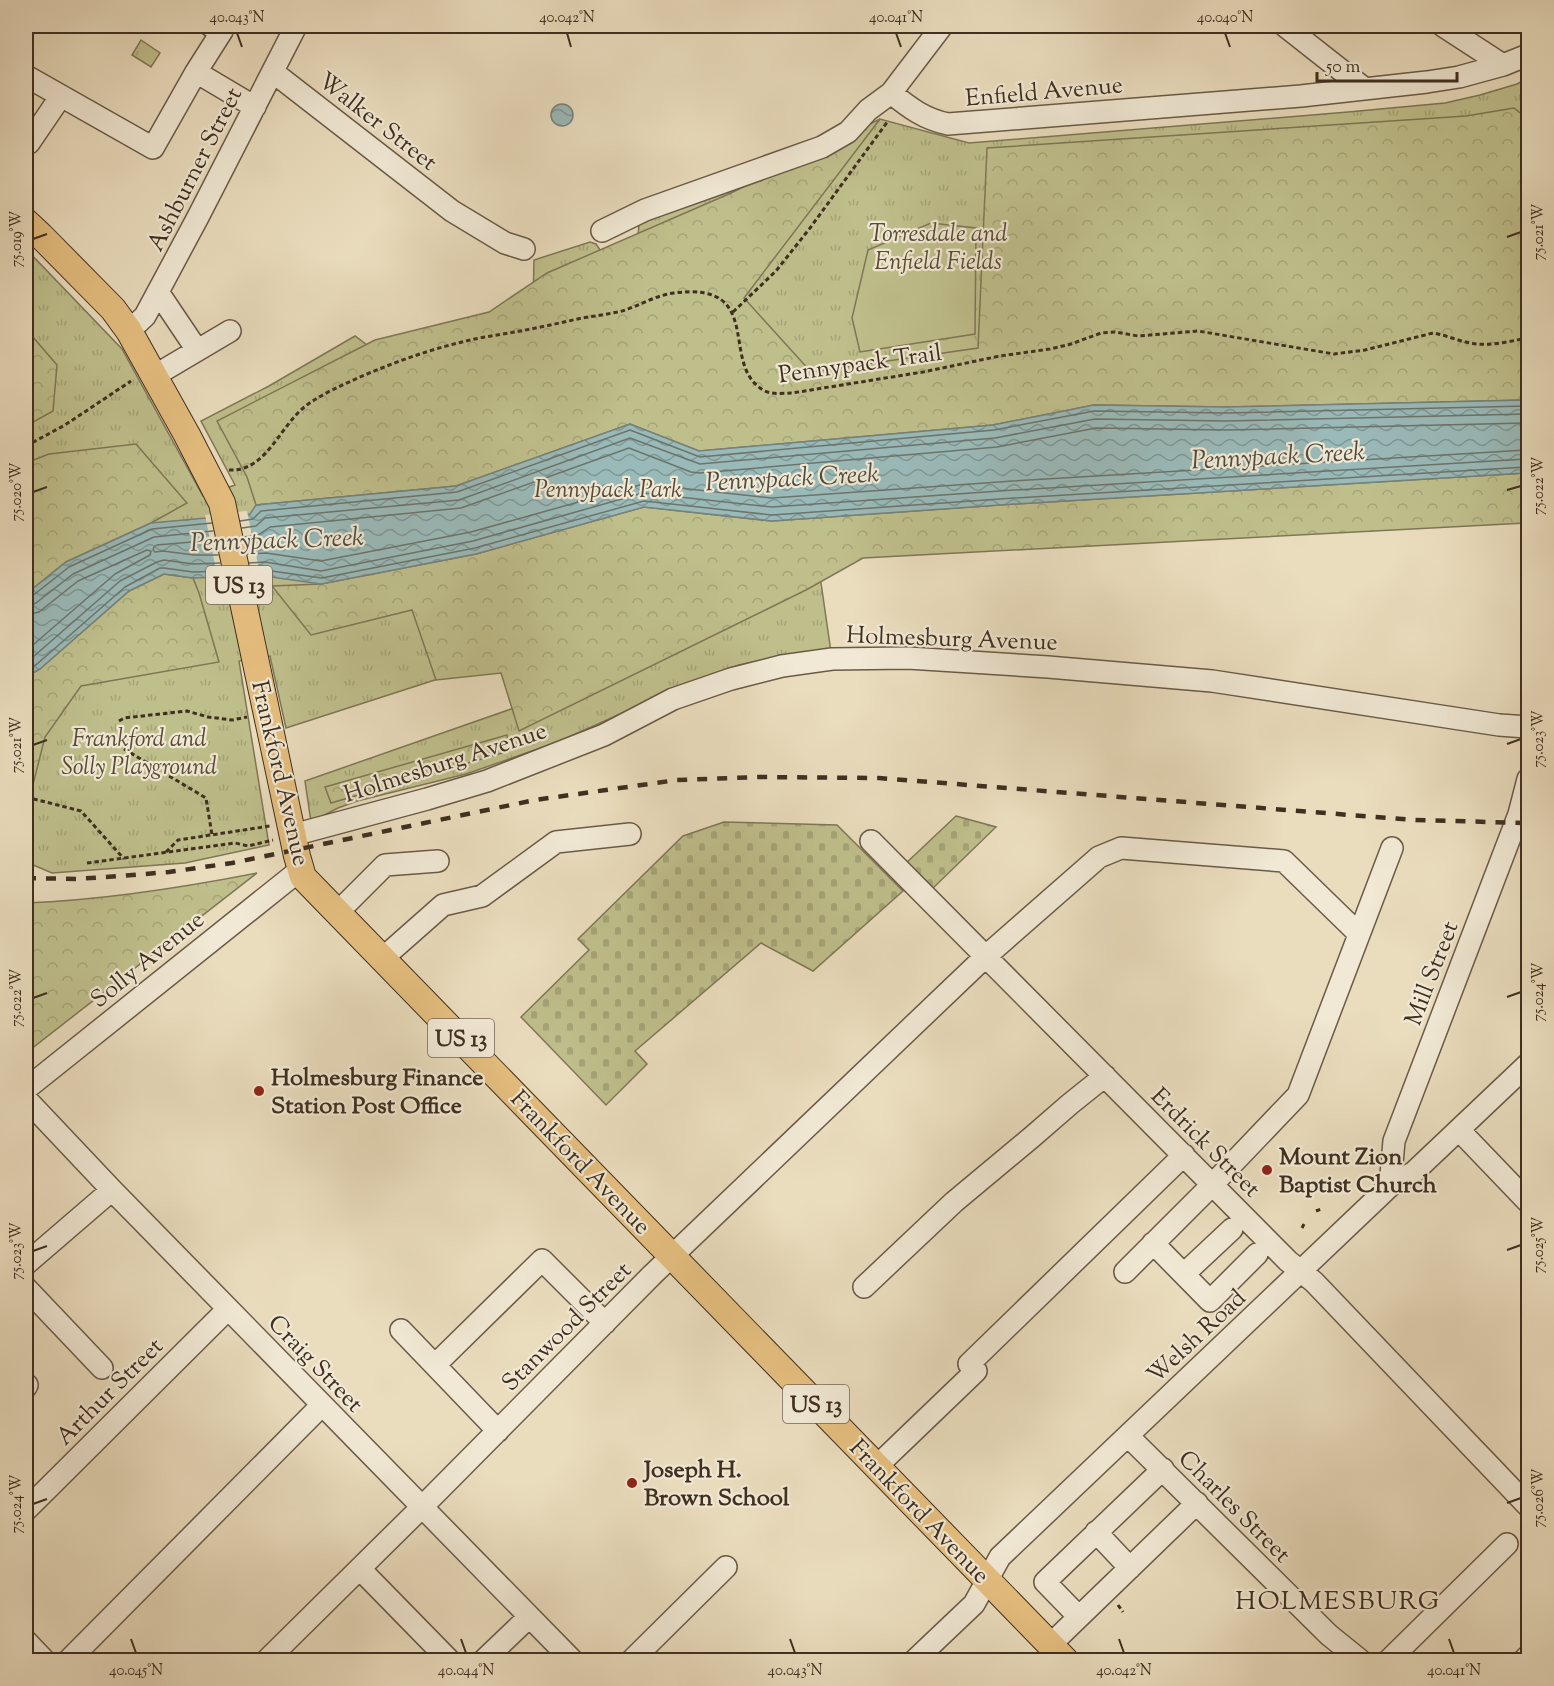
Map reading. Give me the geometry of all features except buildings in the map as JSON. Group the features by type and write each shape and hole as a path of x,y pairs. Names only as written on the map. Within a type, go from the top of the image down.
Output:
{"main road":[{"name":"Frankford Avenue","path":"26,222 113,309 129,330 143,378 214,485 224,511 255,658 281,831 303,876 1058,1653"}],"street":[{"path":"26,76 153,148 222,31 211,26"},
{"name":"Ashburner Street","path":"129,330 146,316 296,26"},
{"path":"602,231 645,210 822,147 848,132 868,110 896,97 942,26"},
{"path":"1286,26 1365,89"},
{"path":"1443,26 1503,65"},
{"name":"Enfield Avenue","path":"896,97 922,116 935,122 948,124 1365,89 1459,77 1503,65 1528,55"},
{"path":"196,72 255,107"},
{"name":"Walker Street","path":"273,72 452,211 505,243 524,249"},
{"path":"26,141 29,143 61,96"},
{"path":"158,292 197,350"},
{"path":"143,378 230,331"},
{"name":"Holmesburg Avenue","path":"281,831 427,799 487,781 604,735 673,699 731,679 782,666 832,659 908,658 1212,681 1499,725 1528,727"},
{"name":"Mill Street","path":"1390,1186 1394,1141 1519,814 1528,779"},
{"path":"383,958 443,905 482,896 556,842 630,834"},
{"name":"Erdrick Street","path":"871,841 1288,1261 1314,1282 1528,1506"},
{"name":"Stanwood Street","path":"267,1660 672,1256 985,957 1099,856 1121,848 1284,861 1359,934"},
{"path":"1125,1272 1298,1095 1392,848"},
{"path":"338,912 385,865 438,861"},
{"name":"Solly Avenue","path":"26,1089 300,870"},
{"name":"Welsh Road","path":"915,1660 974,1604 1000,1557 1390,1186 1414,1172 1528,1064"},
{"path":"864,1287 954,1202 1105,1077"},
{"name":"Craig Street","path":"26,1099 112,1190 572,1660"},
{"path":"1459,1130 1528,1202"},
{"path":"877,1467 976,1371 969,1364 1184,1155"},
{"path":"26,1264 112,1190"},
{"path":"1184,1274 1232,1229"},
{"path":"1153,1243 1210,1300 1257,1254"},
{"path":"435,1365 542,1260 605,1323"},
{"path":"26,1288 102,1368"},
{"name":"Arthur Street","path":"26,1510 228,1309"},
{"path":"402,1330 498,1431"},
{"path":"69,1660 322,1405"},
{"name":"Charles Street","path":"1128,1436 1329,1635 1357,1659"},
{"path":"1079,1617 1046,1582 1163,1469"},
{"path":"1058,1653 1079,1617 1197,1503"},
{"path":"1096,1532 1130,1568"},
{"path":"1389,1660 1507,1544"},
{"path":"632,1660 726,1567"},
{"path":"360,1569 449,1660"},
{"path":"484,1660 529,1617"},
{"path":"26,1641 44,1660"},
{"path":"1524,1660 1528,1656"}],"path":[{"path":"223,469 238,470 255,462 268,450 298,412 312,401 414,356 468,340 623,311 671,293 695,292 714,296 733,312 776,271 810,228 886,123 896,97"},
{"name":"Pennypack Trail","path":"733,312 744,366 752,381 767,392 778,394 923,372 1000,356 1050,350 1101,333 1115,332 1138,336 1198,331 1334,354 1365,350 1433,333 1485,345 1528,338"},
{"path":"26,446 65,426 143,378"},
{"path":"119,721 124,718 187,711 232,720 249,716"},
{"path":"124,749 206,798 212,835"},
{"path":"26,797 81,811 124,859"},
{"path":"164,854 178,840 212,835 281,831"},
{"path":"87,863 235,843 248,846 281,831"},
{"path":"1316,1212 1321,1209"}],"green space":[{"path":"141,40 160,53 151,67 132,55"},
{"name":"Pennypack Park","path":"1528,78 1528,507 810,507 831,652 780,656 739,665 689,683 558,742 466,774 357,801 311,822 305,781 514,708 500,659 286,728 270,656 239,661 269,845 185,863 52,873 26,862 26,249 122,349 203,496 235,485 201,421 269,386 355,336 383,357 533,302 534,260 590,242 596,244 602,253 638,235 639,225 642,222 877,123 880,119 969,143 1445,103 1517,84"},
{"path":"1514,108 1528,119 1526,212 1528,216 1528,400 1226,407 1094,405 993,425 699,451 630,424 456,486 256,505 247,477 217,421 375,340 489,312 547,273 731,193 880,119 744,298 811,372 978,348 987,148 1466,116"},
{"name":"Torresdale and Enfield Fields","path":"931,223 976,228 975,334 860,352 852,318 868,250"},
{"path":"26,329 57,365 53,411 26,426"},
{"path":"136,444 187,503 151,523 66,562 26,594 26,463 49,454"},
{"path":"1528,473 1528,523 863,558 806,590 519,731 501,673 436,680 412,610 311,635 272,586 321,584 476,554 644,507 772,521"},
{"path":"164,574 193,578 219,662 81,686 45,737 26,812 26,677 40,669 129,591"},
{"path":"507,735 509,751 331,803 325,787"},
{"path":"956,816 996,827 930,891 904,865"},
{"path":"724,822 837,825 903,891 813,971 761,943 635,1051 647,1064 606,1105 521,1017 589,950 578,939 683,836"},
{"path":"257,873 26,1053 26,903 142,892"}],"water":[{"path":"562,104 570,107 573,115 570,123 562,126 554,123 551,115 554,107"},
{"name":"Pennypack Creek","path":"1528,400 1528,473 772,521 644,507 476,554 321,584 264,576 193,578 164,574 129,591 40,669 26,677 26,594 66,562 151,523 250,514 256,505 456,486 630,424 699,451 993,425 1094,405 1226,407"}],"pier":[{"path":"247,511 261,579 218,580 205,515"}],"railway":[{"path":"26,878 76,879 121,876 232,863 535,800 677,780 759,777 879,778 1414,820 1528,823"}],"place":[{"name":"Holmesburg Finance Station Post Office","path":"259,1091"},
{"name":"Mount Zion Baptist Church","path":"1267,1170"},
{"name":"Joseph H. Brown School","path":"632,1483"}],"district":[{"name":"HOLMESBURG","path":"1338,1600"}],"park label":[{"name":"Frankford and Solly Playground","path":"139,752"}]}
